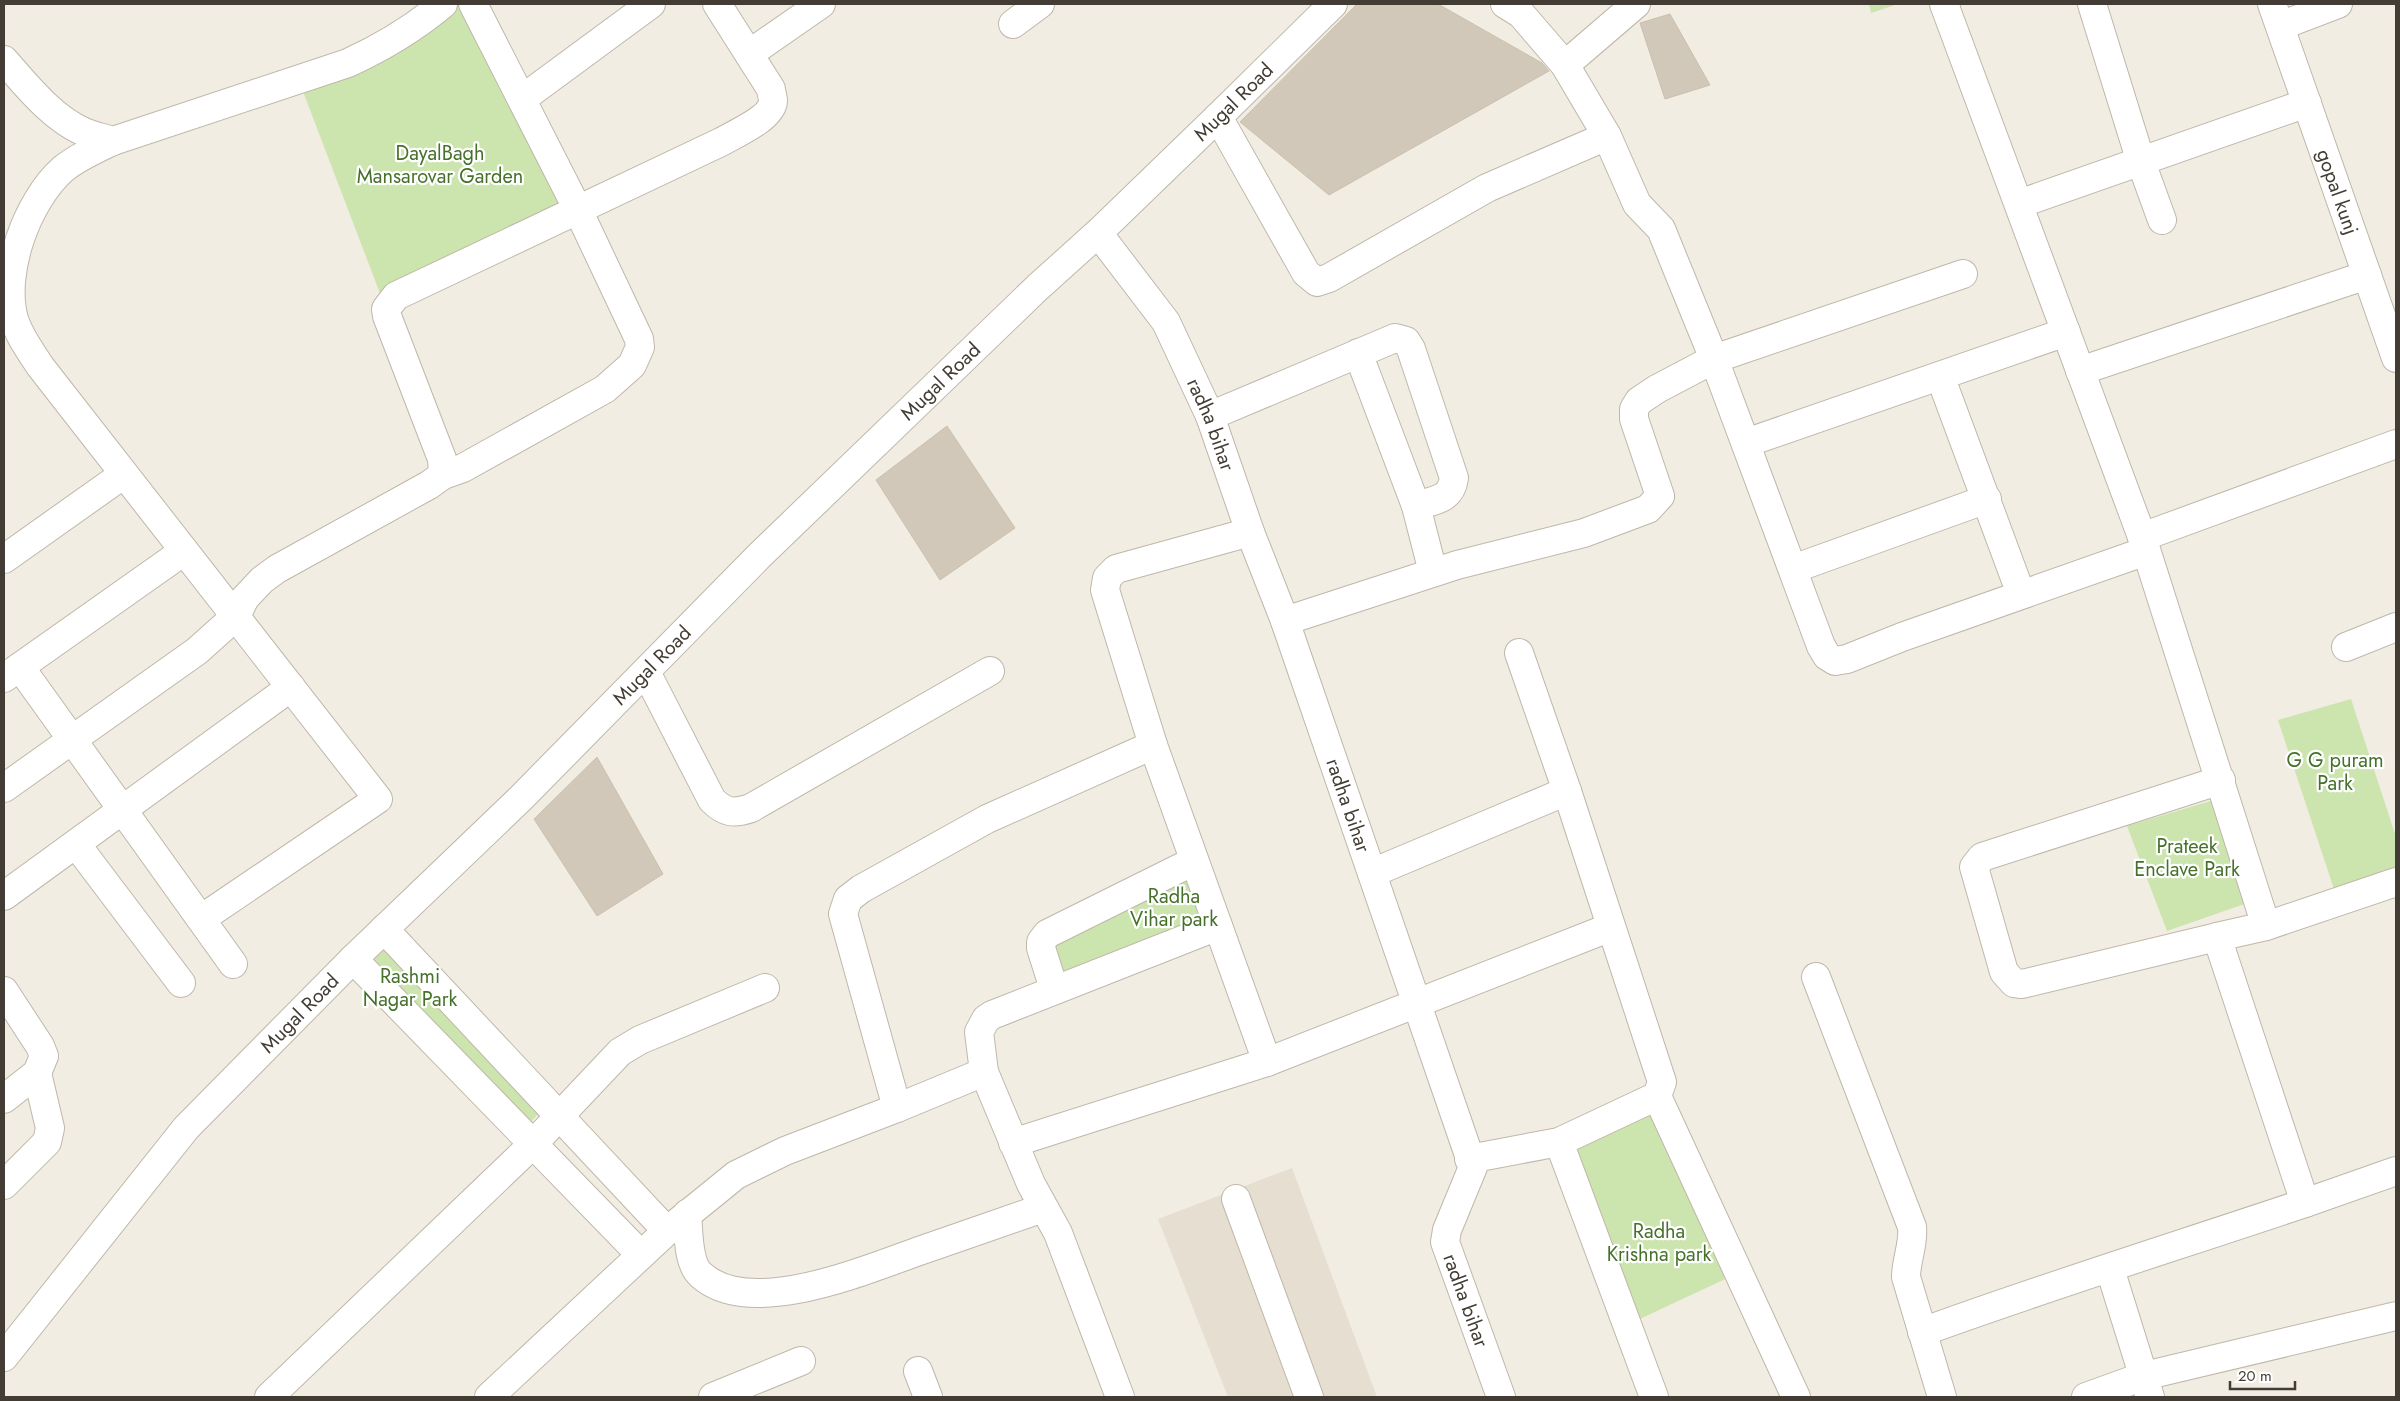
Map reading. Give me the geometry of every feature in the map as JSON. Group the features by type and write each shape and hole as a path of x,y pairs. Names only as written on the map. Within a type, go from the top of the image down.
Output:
{"street":[{"path":"202,920 378,798 40,366 15,322 11,300 11,284 20,238 35,203 54,178 72,162 113,141 348,64 404,34 443,4"},
{"path":"4,788 197,651 236,616 245,598 262,580 276,569 429,486 443,475 464,468 605,389 623,376 638,356 640,348 639,339 578,210 473,4"},
{"path":"522,99 650,4"},
{"path":"443,475 442,459 387,316 388,304 396,296 752,126 766,113 773,100 771,89 717,4"},
{"path":"749,54 821,4"},
{"path":"1013,24 1040,4"},
{"name":"Mugal Road","path":"4,1357 186,1128 353,959 521,798 760,556 1031,294 1098,233 1332,4"},
{"path":"1505,4 1521,14 1565,65 1607,136 1637,204 1661,229 1714,359 1821,646 1827,656 1835,661 1847,659 2022,594 2396,444"},
{"path":"1565,65 1636,4"},
{"path":"1946,4 1944,4 2144,544 2221,780 2266,926"},
{"path":"2092,4 2140,162 2162,220"},
{"path":"2276,15 2338,4"},
{"name":"gopal kunj","path":"2276,15 2396,358"},
{"path":"4,60 45,104 69,124 84,132 113,141"},
{"path":"2018,204 2307,103"},
{"path":"1218,117 1306,273 1317,282 1329,278 1487,188 1607,136"},
{"name":"radha bihar","path":"1098,233 1166,322 1210,416 1250,532 1285,621 1473,1167 1447,1230 1444,1242 1501,1397"},
{"path":"1285,621 1457,564 1584,533 1648,509 1660,496 1634,419 1634,409 1639,401 1657,389 1714,359 1963,274"},
{"path":"2080,372 2367,274"},
{"path":"1746,444 2066,332"},
{"path":"1210,416 1395,338 1406,341 1411,349 1454,478 1452,488 1444,497 1416,506"},
{"path":"1358,353 1416,506 1433,572"},
{"path":"1940,376 2022,594"},
{"path":"4,559 124,474"},
{"path":"1793,570 1986,499"},
{"path":"1250,532 1116,570 1107,578 1105,590 1153,745 1267,1062"},
{"path":"184,551 12,672 72,739 233,964"},
{"path":"2346,646 2396,627"},
{"path":"1519,653 1567,791 1662,1082 1658,1096 1796,1397"},
{"path":"646,672 712,800 728,812 739,812 751,808 990,671"},
{"path":"4,896 291,687"},
{"path":"897,1108 843,914 848,899 861,889 987,819 1153,745"},
{"path":"2221,780 1982,858 1974,867 2004,972 2014,983 2022,984 2266,926 2396,882"},
{"path":"1372,873 1567,791"},
{"path":"76,844 181,983"},
{"path":"1054,989 1041,948 1041,942 1046,934 1194,861"},
{"path":"1120,1397 1058,1233 1043,1208 1013,1143 984,1072 979,1032 986,1019 1054,989 1218,926"},
{"path":"1013,1143 1267,1062 1611,927"},
{"path":"384,929 558,1115 677,1222 692,1261 701,1275 729,1290 768,1293 825,1283 1043,1208"},
{"path":"2217,937 2306,1203"},
{"path":"353,959 641,1255"},
{"path":"1816,976 1912,1227 1913,1238 1906,1268 1906,1277 1942,1397"},
{"path":"269,1397 533,1144 604,1067 630,1045 765,988"},
{"path":"4,991 40,1046 44,1056 37,1073 4,1099"},
{"path":"489,1397 677,1222 736,1174 757,1163 984,1072"},
{"path":"4,1185 47,1142 50,1128 37,1073"},
{"path":"1470,1159 1559,1142 1658,1096"},
{"path":"1559,1142 1654,1397"},
{"path":"1922,1332 2035,1291 2110,1269 2396,1171"},
{"path":"1236,1200 1309,1397"},
{"path":"2110,1269 2147,1387"},
{"path":"2086,1397 2147,1387 2396,1316"},
{"path":"713,1397 801,1361"},
{"path":"918,1371 928,1397"}],"shaded area":[{"path":"1292,1168 1377,1397 1228,1397 1158,1219"}],"green space":[{"name":"DayalBagh Mansarovar Garden","path":"441,4 473,4 578,210 386,309 299,81"},
{"path":"1869,4 1898,4 1871,13"},
{"name":"G G puram Park","path":"2351,699 2396,837 2396,877 2337,898 2278,720"},
{"name":"Prateek Enclave Park","path":"2214,800 2250,902 2167,931 2127,826"},
{"name":"Radha Vihar park","path":"1194,861 1218,926 1054,989 1041,942"},
{"name":"Rashmi Nagar Park","path":"393,938 548,1104 521,1132 361,968"},
{"name":"Radha Krishna park","path":"1657,1096 1738,1273 1627,1325 1559,1142"}],"building":[{"path":"1357,4 1438,4 1542,63 1549,71 1329,195 1240,122"},
{"path":"1670,14 1710,85 1665,99 1640,23"},
{"path":"947,426 1015,528 940,580 876,480"},
{"path":"597,757 663,874 597,916 534,819"}]}
